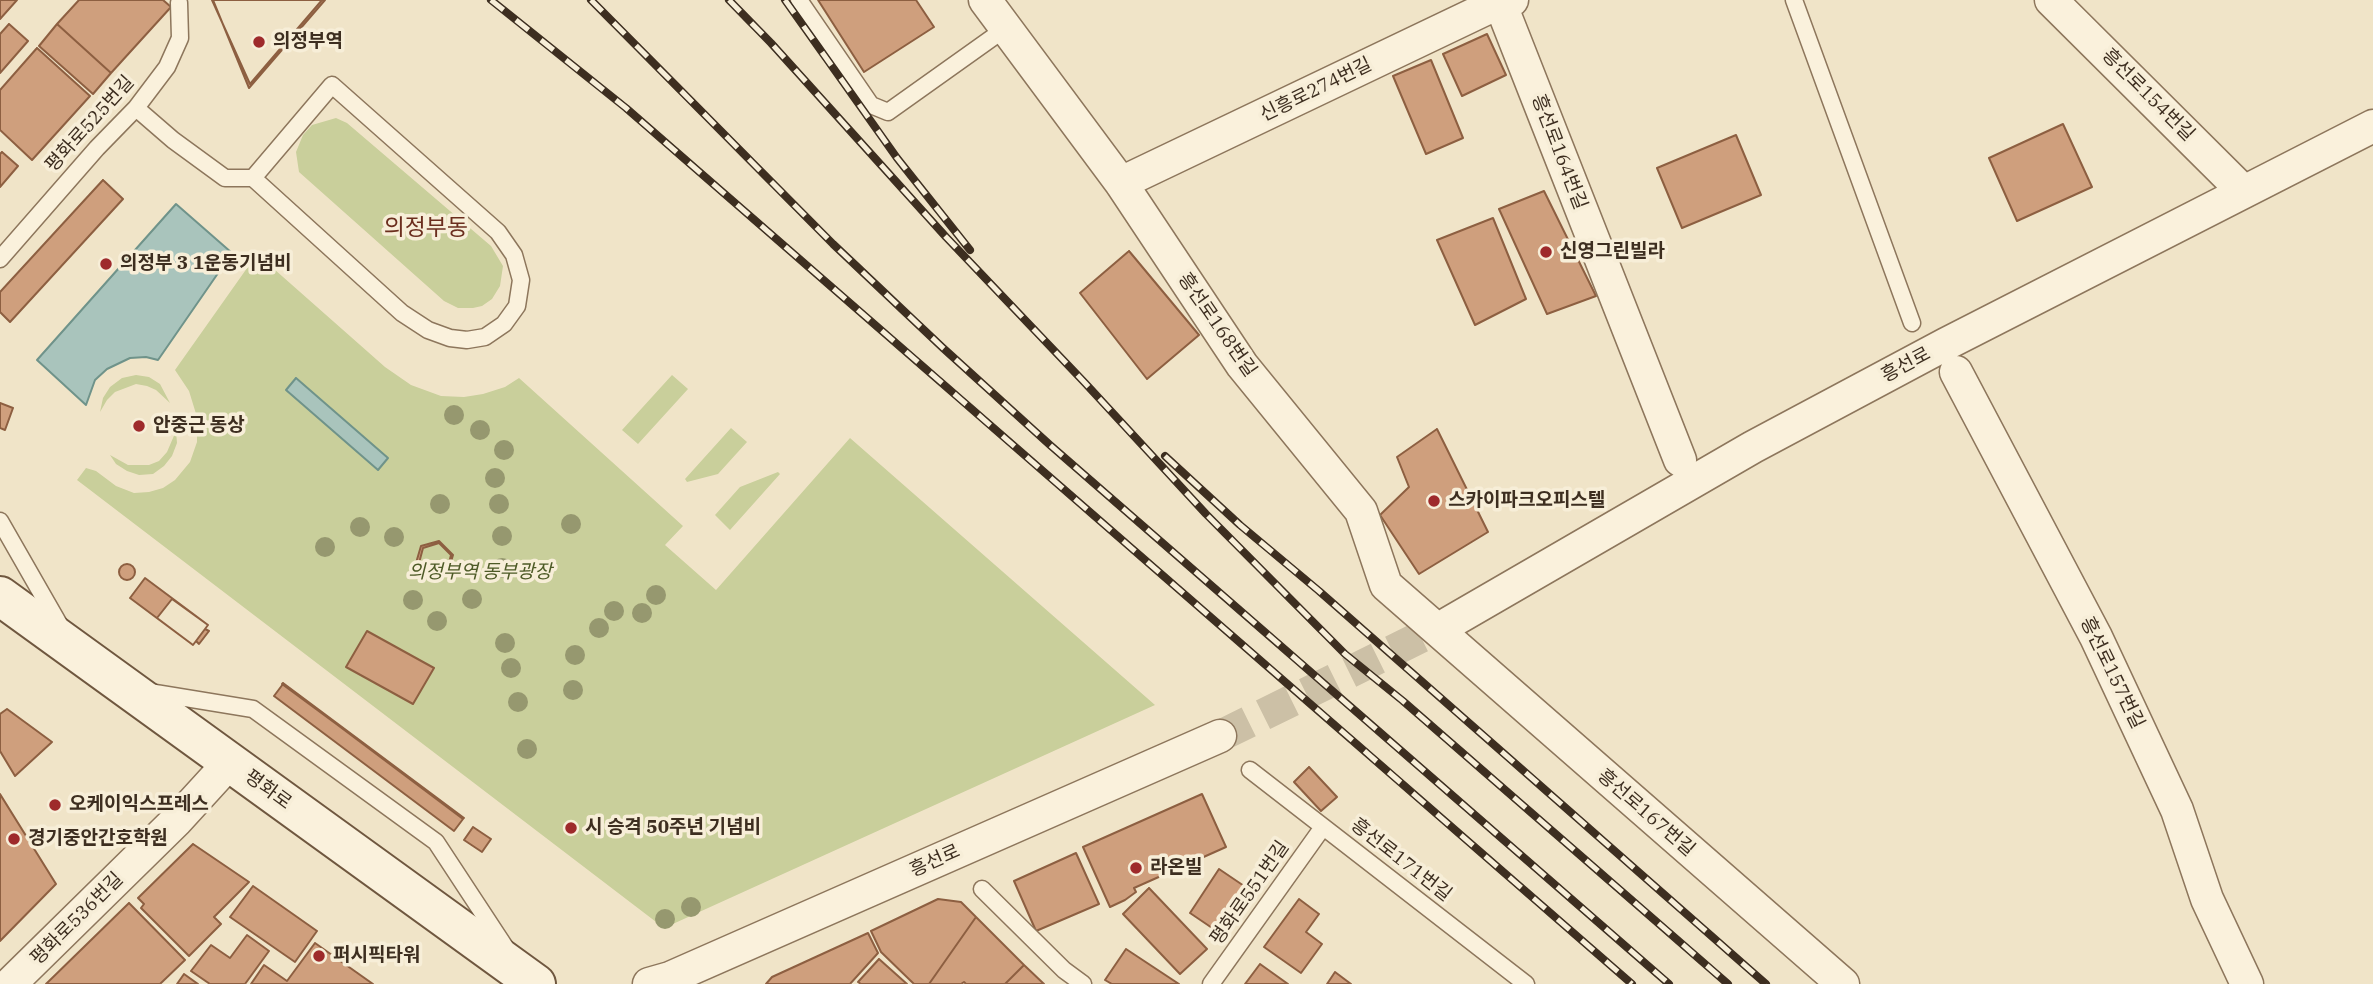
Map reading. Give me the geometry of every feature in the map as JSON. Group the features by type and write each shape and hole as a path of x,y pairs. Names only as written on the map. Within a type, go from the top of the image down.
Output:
{"main road":[{"name":"평화로","path":"0,596 529,980"}],"street":[{"name":"흥선로168번길","path":"985,0 1121,183 1242,365 1361,511 1386,585 1449,632"},
{"name":"흥선로154번길","path":"2051,0 2243,191"},
{"name":"신흥로274번길","path":"1121,183 1504,1"},
{"name":"흥선로164번길","path":"1504,1 1680,460"},
{"name":"흥선로","path":"1449,632 1753,447 1946,344 2373,125"},
{"name":"흥선로157번길","path":"1956,372 2102,649 2177,810 2207,899 2247,984"},
{"name":"흥선로167번길","path":"1449,632 1843,984"},
{"name":"흥선로","path":"649,984 670,978 1220,736"},
{"name":"평화로536번길","path":"10,984 177,820 230,762"}],"lane":[{"path":"799,0 871,105 888,112 1006,28"},
{"path":"1794,0 1912,323"},
{"name":"평화로525번길","path":"0,259 136,107 167,67 180,38 180,11"},
{"path":"136,107 173,140 225,178 253,177 402,313 428,330 450,338 467,340 485,337 504,324 517,306 521,280 514,255 498,232 332,85 253,177"},
{"path":"0,521 72,648"},
{"path":"127,688 253,709 436,842 529,980"},
{"name":"흥선로171번길","path":"1250,770 1526,984"},
{"name":"평화로551번길","path":"1211,984 1323,827"},
{"path":"982,889 1064,970 1083,984"}],"green space":[{"path":"336,118 347,123 491,246 503,266 500,286 492,299 473,308 458,308 444,301 299,172 296,152 303,135 312,125"},
{"name":"의정부역 동부광장","path":"257,254 385,367 411,385 441,396 464,397 505,387 519,378 683,526 665,545 716,590 850,438 1155,705 664,928 77,480 86,468 96,471 116,486 134,493 149,492 163,488 175,480 190,462 197,442 197,417 189,391 175,370"},
{"path":"136,375 149,377 160,384 170,403 156,390 136,384 115,392 100,412 103,398 110,387 122,378"},
{"path":"672,375 688,389 638,444 622,430"},
{"path":"731,428 747,442 718,474 687,482 685,479"},
{"path":"176,431 177,443 172,456 153,474 139,475 127,471 116,464 110,455 128,465 149,465 159,461 167,452"},
{"path":"778,472 780,474 730,530 715,515 740,487"}],"water":[{"path":"176,204 232,253 158,360 146,357 130,358 107,369 95,380 86,405 37,360"},
{"path":"296,378 388,458 378,470 286,390"}],"building":[{"path":"0,0 17,0 0,19"},
{"path":"79,0 163,0 171,7 111,73 57,24"},
{"name":"의정부역","path":"212,0 322,0 250,84"},
{"name":"의정부역","path":"213,0 325,0 249,88"},
{"path":"818,0 916,0 934,27 864,72"},
{"path":"9,24 28,41 0,73 0,34"},
{"path":"57,24 111,73 93,94 39,46"},
{"path":"1487,34 1506,75 1462,96 1443,54"},
{"path":"37,48 90,96 32,160 0,130 0,90"},
{"path":"1431,60 1463,138 1426,154 1393,76"},
{"path":"2063,124 2092,187 2017,221 1989,158"},
{"path":"1736,135 1761,195 1682,228 1657,168"},
{"path":"2,152 18,166 0,187 0,154"},
{"path":"103,180 123,199 10,322 0,312 0,292"},
{"name":"신영그린빌라","path":"1544,191 1596,296 1547,314 1499,209"},
{"path":"1493,218 1526,299 1475,325 1437,240"},
{"path":"1129,251 1199,335 1147,379 1080,293"},
{"path":"0,403 13,408 5,430 0,428"},
{"name":"스카이파크오피스텔","path":"1437,429 1488,532 1419,574 1380,515 1409,487 1397,457"},
{"path":"439,541 453,555 448,572 431,577 416,563 421,546"},
{"path":"439,543 451,555 447,571 431,575 419,563 423,548"},
{"path":"127,564 133,566 133,578 127,580 121,578 119,572 121,566"},
{"path":"145,578 208,625 193,645 130,598"},
{"path":"172,599 208,625 205,629 209,631 199,644 196,641 193,645 157,618"},
{"path":"367,631 434,668 413,704 346,667"},
{"path":"283,683 464,818 282,684"},
{"path":"283,684 463,819 454,831 274,696"},
{"path":"7,709 52,742 15,776 0,751 0,714"},
{"path":"1309,767 1337,797 1321,811 1294,782"},
{"name":"경기중안간호학원","path":"0,794 56,884 0,941"},
{"name":"라온빌","path":"1202,794 1226,847 1134,888 1136,892 1110,907 1083,847"},
{"path":"473,827 491,839 482,852 464,840"},
{"path":"193,844 249,882 214,917 221,924 189,956 141,908 144,904 138,898"},
{"path":"1076,853 1099,904 1036,931 1014,881"},
{"path":"1219,869 1250,890 1221,934 1190,913"},
{"path":"253,886 317,931 295,962 230,917"},
{"path":"1149,888 1207,949 1180,974 1123,914"},
{"path":"938,899 961,902 976,917 929,984 914,984 881,952 871,931"},
{"path":"1299,899 1319,914 1306,932 1322,944 1301,973 1264,947"},
{"path":"129,903 185,960 160,984 46,984"},
{"path":"976,917 1024,965 1005,984 929,984"},
{"path":"868,933 878,953 850,984 766,984 772,977"},
{"path":"247,935 269,951 245,984 210,984 191,971 211,945 230,958"},
{"name":"퍼시픽타워","path":"315,943 373,984 251,984 264,965 287,981"},
{"path":"1126,949 1179,984 1112,984 1105,980"},
{"path":"879,959 907,984 858,982"},
{"path":"1260,964 1288,984 1245,984"},
{"path":"1024,965 1044,984 1005,984"},
{"path":"1335,972 1351,984 1327,984"},
{"path":"184,974 198,984 177,984"}],"tunnel":[{"path":"1220,736 1449,623"}],"railway":[{"path":"491,0 626,108 1632,984"},
{"path":"591,0 833,244 943,348 1050,445 1669,984"},
{"path":"729,0 946,237 1206,514 1345,654 1403,701 1728,984"},
{"path":"785,0 897,158 970,250"},
{"path":"1165,456 1240,525 1319,591 1766,984"}],"place":[{"name":"의정부역","path":"259,42"},
{"name":"신영그린빌라","path":"1546,252"},
{"name":"의정부 3 1운동기념비","path":"106,264"},
{"name":"안중근 동상","path":"139,426"},
{"name":"스카이파크오피스텔","path":"1434,501"},
{"name":"오케이익스프레스","path":"55,805"},
{"name":"시 승격 50주년 기념비","path":"571,828"},
{"name":"경기중안간호학원","path":"14,839"},
{"name":"라온빌","path":"1136,868"},
{"name":"퍼시픽타워","path":"319,956"}],"district":[{"name":"의정부동","path":"426,228"}]}
